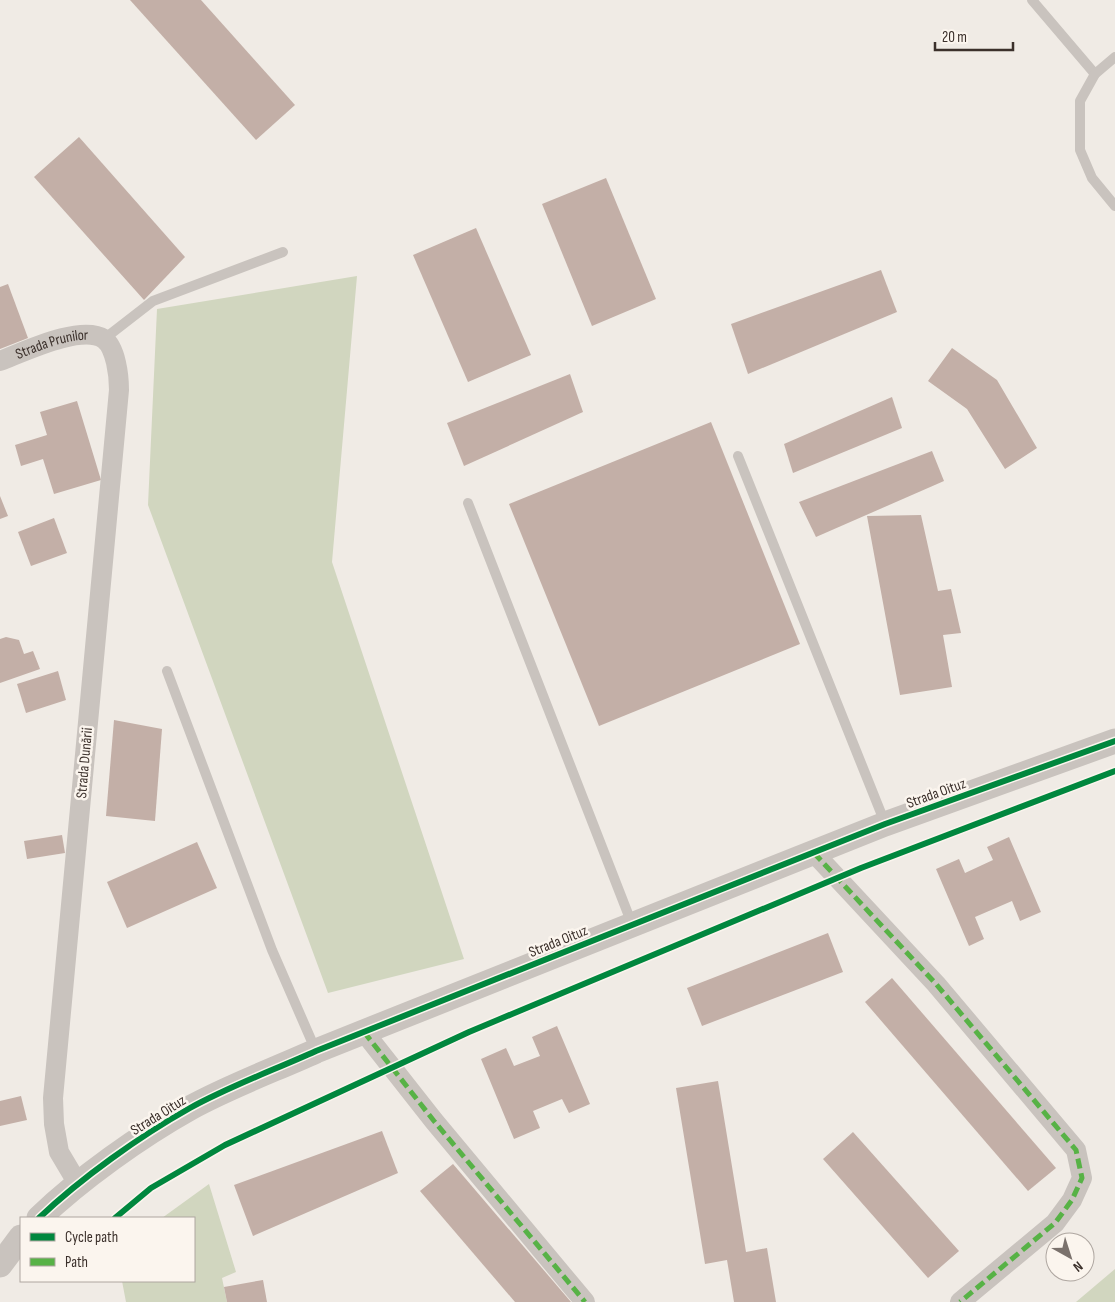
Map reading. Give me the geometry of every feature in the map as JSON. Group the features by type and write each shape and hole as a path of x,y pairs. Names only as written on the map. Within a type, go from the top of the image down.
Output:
{"street":[{"name":"Strada Prunilor","path":"0,361 70,335 88,334 104,339"},
{"name":"Strada Dunării","path":"78,1184 59,1152 52,1098 119,390 118,370 112,353 104,339"},
{"name":"Strada Oituz","path":"40,1217 78,1184 133,1144 191,1108 316,1051 885,824 1115,741"},
{"path":"814,853 936,984 1076,1150 1082,1178 1072,1200 1055,1223 960,1302"},
{"path":"364,1032 445,1134 585,1302"},
{"path":"0,1247 20,1236"},
{"path":"0,1265 20,1236"}],"lane":[{"path":"1032,0 1094,74"},
{"path":"1115,58 1094,74 1080,101 1080,150 1092,178 1115,206"},
{"path":"104,339 153,301 283,252"},
{"path":"738,456 885,824"},
{"path":"468,503 632,925"},
{"path":"167,671 272,950 316,1051"}],"green space":[{"path":"357,276 332,562 464,959 328,993 148,505 157,309"},
{"path":"209,1184 236,1272 222,1278 227,1302 126,1302 122,1282 195,1282 195,1217 163,1217"},
{"path":"1115,1269 1115,1302 1076,1302"}],"building":[{"path":"130,0 201,0 295,105 256,140"},
{"path":"79,137 185,257 144,300 34,177"},
{"path":"606,178 656,299 592,326 542,204"},
{"path":"476,228 531,355 468,382 413,255"},
{"path":"881,270 897,312 748,374 731,324"},
{"path":"8,284 28,338 0,349 0,287"},
{"path":"952,348 997,380 1037,448 1005,469 967,409 928,381"},
{"path":"570,374 583,412 464,466 447,423"},
{"path":"892,397 902,428 793,473 784,444"},
{"path":"77,401 101,480 54,494 43,459 21,466 15,445 47,435 40,412"},
{"path":"711,422 800,644 599,726 509,504"},
{"path":"932,451 944,481 816,537 799,502"},
{"path":"0,496 8,516 0,519"},
{"path":"921,515 938,591 951,589 961,633 943,635 952,687 900,695 867,516"},
{"path":"54,518 67,553 31,566 18,532"},
{"path":"6,637 19,640 24,654 33,651 40,669 0,683 0,639"},
{"path":"58,671 66,700 26,713 17,684"},
{"path":"114,720 162,729 155,821 106,816"},
{"path":"62,835 65,853 27,859 24,841"},
{"path":"1009,837 1041,912 1020,921 1012,901 975,917 984,939 969,946 936,869 959,859 965,873 993,860 987,847"},
{"path":"197,842 217,888 127,928 107,882"},
{"path":"828,933 843,972 702,1026 687,988"},
{"path":"892,978 1056,1168 1028,1191 865,1002"},
{"path":"557,1026 590,1104 569,1113 562,1099 533,1111 540,1128 514,1139 481,1059 506,1048 514,1066 540,1056 532,1037"},
{"path":"718,1081 746,1252 767,1248 776,1302 734,1302 727,1260 705,1264 676,1088"},
{"path":"21,1096 27,1120 0,1126 0,1101"},
{"path":"382,1131 398,1173 253,1236 234,1185"},
{"path":"853,1132 959,1251 928,1278 823,1159"},
{"path":"453,1164 571,1302 515,1302 420,1191"},
{"path":"263,1280 267,1302 227,1302 224,1287"}],"marked path":[{"path":"814,853 936,984 1076,1150 1082,1178 1072,1200 1055,1223 960,1302"},
{"path":"364,1032 434,1121 585,1302"}],"cycle path":[{"path":"40,1217 92,1173 151,1131 190,1108 236,1085 316,1051 885,824 1115,741"},
{"path":"116,1217 151,1188 225,1145 469,1032 861,868 1115,771"}]}
